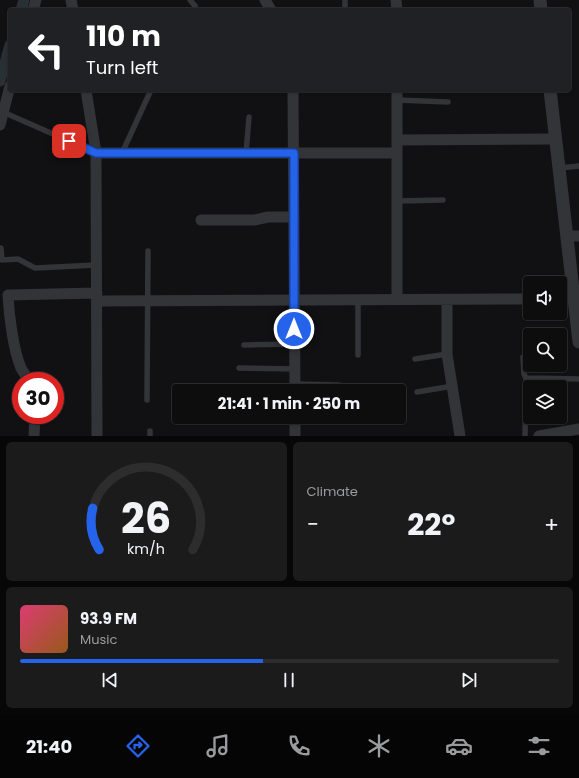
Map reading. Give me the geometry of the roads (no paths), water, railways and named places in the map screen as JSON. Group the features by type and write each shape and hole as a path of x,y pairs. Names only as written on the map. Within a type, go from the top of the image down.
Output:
{"street":[{"path":"0,125 8,92"},
{"path":"86,92 96,153 97,436"},
{"path":"293,92 295,384"},
{"path":"550,92 559,168 573,236 574,299 579,342"},
{"path":"397,95 397,299"},
{"path":"397,140 556,139"},
{"path":"96,153 397,153"},
{"path":"201,220 254,220 268,217 294,217"},
{"path":"24,372 21,367 15,344 8,295 97,297 148,301 523,299"},
{"path":"567,299 574,299"},
{"path":"448,300 448,354 460,436"},
{"path":"34,436 35,424"},
{"path":"295,424 295,436"},
{"path":"539,436 579,429"}],"lane":[{"path":"190,0 195,6"},
{"path":"122,153 150,92"},
{"path":"397,95 448,102"},
{"path":"3,112 96,153"},
{"path":"246,153 249,117"},
{"path":"559,168 579,166"},
{"path":"397,201 443,200"},
{"path":"2,248 2,260 18,259 35,268 97,265"},
{"path":"147,400 148,251"},
{"path":"358,299 358,355"},
{"path":"244,345 295,344"},
{"path":"414,359 448,354"},
{"path":"239,368 295,369"},
{"path":"524,372 526,378 526,436"},
{"path":"526,378 579,379"},
{"path":"417,392 453,386"}],"waterway":[{"path":"22,8 24,0"},
{"path":"0,81 8,52"}]}
